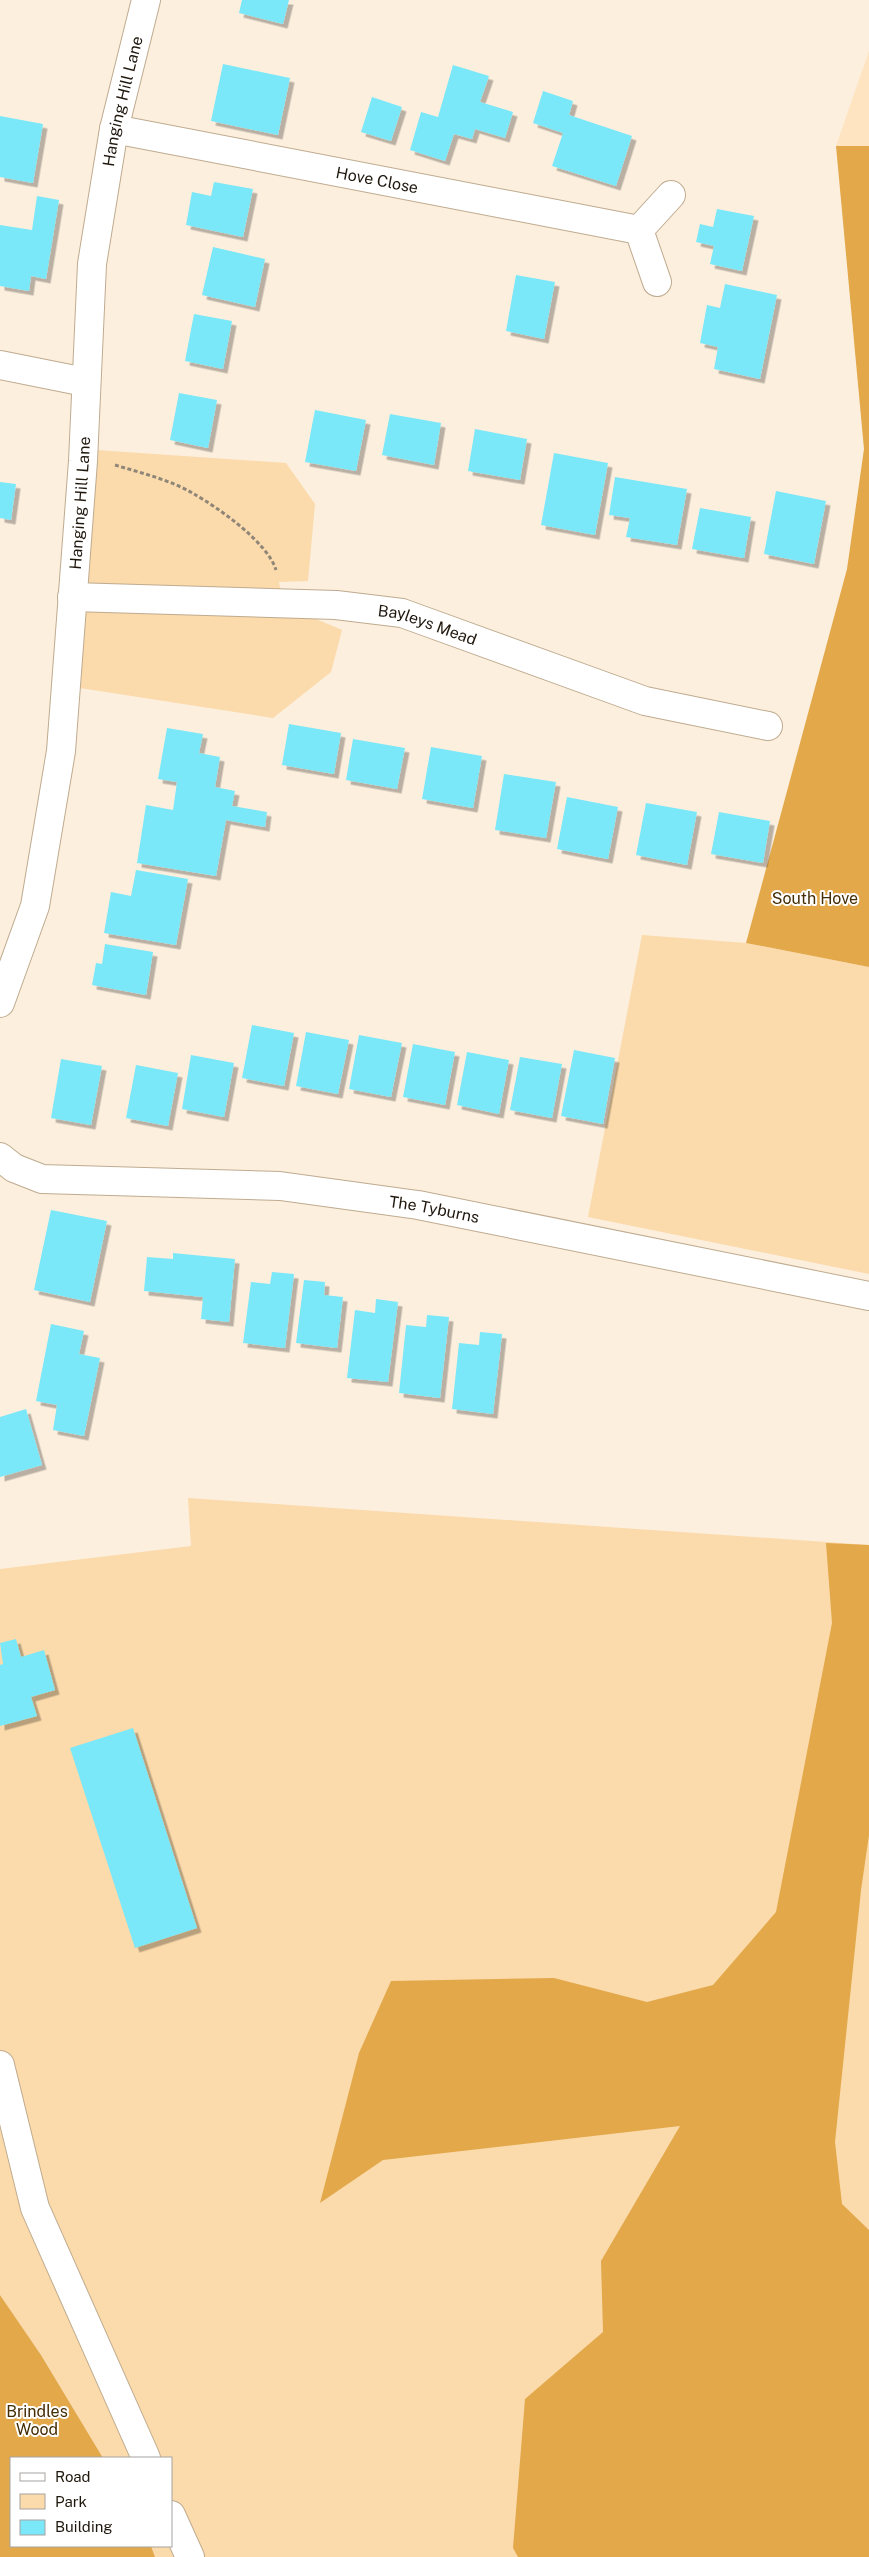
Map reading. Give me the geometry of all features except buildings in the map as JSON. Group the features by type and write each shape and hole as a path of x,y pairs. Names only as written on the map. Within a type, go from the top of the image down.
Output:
{"street":[{"name":"Hanging Hill Lane","path":"0,1003 35,906 60,751 83,461 85,382 92,264 114,128 146,0"},
{"name":"Hove Close","path":"114,128 639,230"},
{"path":"657,282 639,230 671,195"},
{"path":"0,365 85,382"},
{"name":"Bayleys Mead","path":"72,597 283,605 336,605 402,613 645,701 768,726"},
{"name":"The Tyburns","path":"0,1157 14,1168 42,1179 280,1186 418,1204 869,1296"},
{"path":"0,2064 35,2208 146,2457"},
{"path":"172,2517 190,2557"}],"path":[{"path":"83,461 108,462 155,477 194,493 250,534 272,558 283,605"}],"shaded area":[{"path":"869,51 869,146 836,146"}],"green space":[{"name":"South Hove","path":"836,146 869,146 869,967 746,943 847,569 864,449"},
{"path":"82,449 286,463 315,504 308,581 279,582 283,605 342,630 331,672 273,718 67,686"},
{"path":"642,935 746,943 869,967 869,1274 588,1217"},
{"path":"188,1498 869,1545 869,2557 155,2557 151,2547 172,2547 172,2457 102,2457 41,2355 0,2295 0,1569 191,1546"},
{"path":"826,1543 869,1545 869,1835 861,1890 835,2142 842,2204 869,2230 869,2557 518,2557 513,2548 525,2399 603,2332 601,2261 680,2126 383,2160 320,2203 359,2053 391,1981 554,1978 647,2002 713,1985 776,1912 832,1623"},
{"name":"Brindles Wood","path":"0,2295 41,2355 102,2457 10,2457 10,2547 151,2547 155,2557 0,2557"}]}
